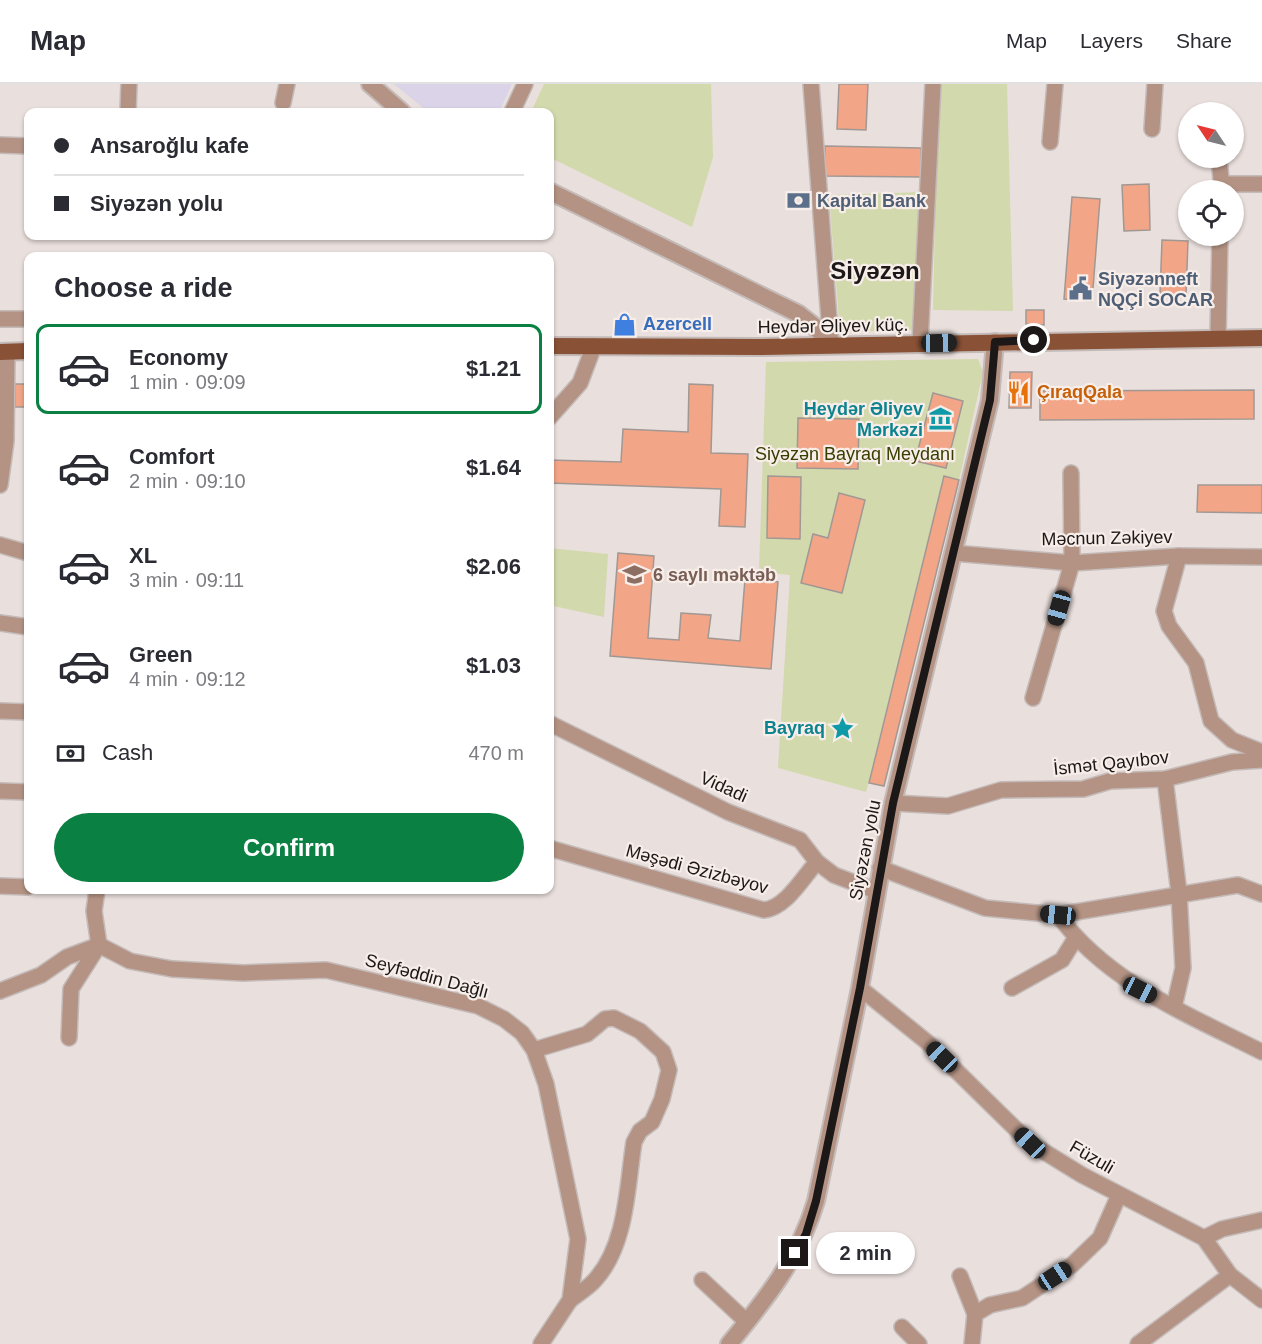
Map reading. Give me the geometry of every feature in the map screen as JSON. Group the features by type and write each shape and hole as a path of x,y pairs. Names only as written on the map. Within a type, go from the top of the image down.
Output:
{"main road":[{"name":"Heydər Əliyev küç.","path":"554,346 920,344 1262,338"},
{"path":"4,352 24,351"}],"street":[{"path":"128,108 129,84"},
{"path":"283,103 287,84"},
{"path":"370,84 397,108"},
{"path":"514,108 525,84"},
{"path":"811,84 831,345"},
{"path":"920,344 933,84"},
{"path":"1050,141 1055,84"},
{"path":"1152,129 1155,84"},
{"path":"0,145 24,146"},
{"path":"1244,185 1262,184"},
{"path":"554,193 799,314 813,325 831,345"},
{"path":"1218,338 1220,246"},
{"path":"0,319 24,319"},
{"name":"Siyəzən yolu","path":"729,1344 784,1272 806,1234 816,1201 860,988 893,803 990,400 995,342"},
{"path":"554,412 580,383 594,346"},
{"path":"0,485 6,441 4,352"},
{"path":"1033,698 1072,562 1071,473"},
{"path":"0,545 24,552"},
{"name":"Məcnun Zəkiyev","path":"953,553 1072,562 1179,556 1262,557"},
{"path":"1179,556 1164,611 1169,626 1196,663 1211,721 1232,740 1262,752"},
{"path":"0,623 24,626"},
{"path":"0,711 24,712"},
{"name":"Vidadi","path":"554,725 728,812 800,840 817,862 834,875 876,891"},
{"name":"İsmət Qayıbov","path":"893,803 948,806 1001,790 1083,789 1110,781 1165,778 1232,762 1262,760"},
{"path":"1165,778 1179,893 1184,968 1174,1007"},
{"path":"0,791 24,792"},
{"name":"Məşədi Əzizbəyov","path":"554,849 764,910 772,909 782,901 817,862"},
{"path":"880,868 985,908 1058,915 1179,893 1238,885 1262,894"},
{"path":"0,886 24,887"},
{"path":"69,1038 71,989 99,945 94,912 96,894"},
{"path":"1058,915 1076,939 1140,990 1262,1053"},
{"path":"1012,988 1062,960 1076,939"},
{"path":"0,991 41,975 67,957 99,945"},
{"name":"Seyfəddin Dağlı","path":"99,945 130,961 172,969 243,973 326,970 478,1006 513,1026 534,1050 546,1084 578,1239 570,1300 541,1344"},
{"name":"Füzuli","path":"860,988 927,1042 1030,1143 1119,1195 1204,1238 1230,1275 1262,1300"},
{"path":"534,1050 587,1034 605,1019 614,1018 640,1031 663,1052 669,1070 662,1099 652,1122 640,1131 634,1142 620,1225 611,1258 596,1280 570,1300"},
{"path":"975,1314 990,1305 1022,1298 1072,1265 1100,1238 1119,1195"},
{"path":"1204,1238 1222,1229 1262,1220"},
{"path":"1138,1344 1230,1275"},
{"path":"960,1276 975,1314 972,1344"},
{"path":"702,1280 747,1323"},
{"path":"902,1327 919,1344"}],"shaded area":[{"path":"394,84 512,84 501,108 423,108"}],"green space":[{"path":"544,84 711,84 713,157 692,227 554,159 554,108 533,108"},
{"path":"938,84 1007,84 1013,311 933,310"},
{"path":"923,192 913,330 840,332 829,195"},
{"name":"Siyəzən Bayraq Meydanı","path":"978,359 983,372 959,480 944,476 866,792 778,768 790,575 759,572 766,362"},
{"path":"554,549 608,554 604,617 554,606"}],"building":[{"path":"839,84 868,84 866,130 837,129"},
{"path":"825,146 921,148 921,177 824,176"},
{"path":"1149,184 1150,230 1124,231 1122,185"},
{"path":"1072,197 1100,199 1092,301 1064,299"},
{"path":"1162,240 1178,241 1178,246 1188,246 1186,295 1160,294"},
{"path":"1026,310 1044,310 1044,325 1026,324"},
{"path":"1010,372 1032,372 1031,408 1009,408"},
{"path":"15,384 24,384 24,407 15,407"},
{"path":"689,384 713,385 711,453 748,454 745,527 719,526 721,489 554,483 554,460 621,462 623,429 688,432"},
{"path":"1254,390 1254,419 1040,420 1040,391"},
{"path":"933,393 963,401 946,468 915,461"},
{"path":"798,418 859,419 858,469 797,468"},
{"path":"768,476 801,477 800,539 767,538"},
{"path":"944,476 959,480 884,786 869,783"},
{"path":"1198,485 1262,485 1262,513 1197,512"},
{"path":"839,493 865,500 842,593 801,583 813,534 828,538"},
{"path":"618,553 654,556 648,638 679,640 681,613 711,615 708,638 740,641 745,579 778,582 771,669 610,656"}],"place":[{"name":"Kapital Bank","path":"799,201"},
{"name":"Siyəzənneft NQÇİ SOCAR","path":"1080,289"},
{"name":"Azercell","path":"625,324"},
{"name":"ÇıraqQala","path":"1019,392"},
{"name":"Heydər Əliyev Mərkəzi","path":"941,419"},
{"name":"6 saylı məktəb","path":"635,575"},
{"name":"Bayraq","path":"843,728"}],"district":[{"name":"Siyəzən","path":"875,270"}],"route":[{"path":"795,1253 806,1234 816,1201 860,988 893,803 990,400 995,342 1034,340"}]}
